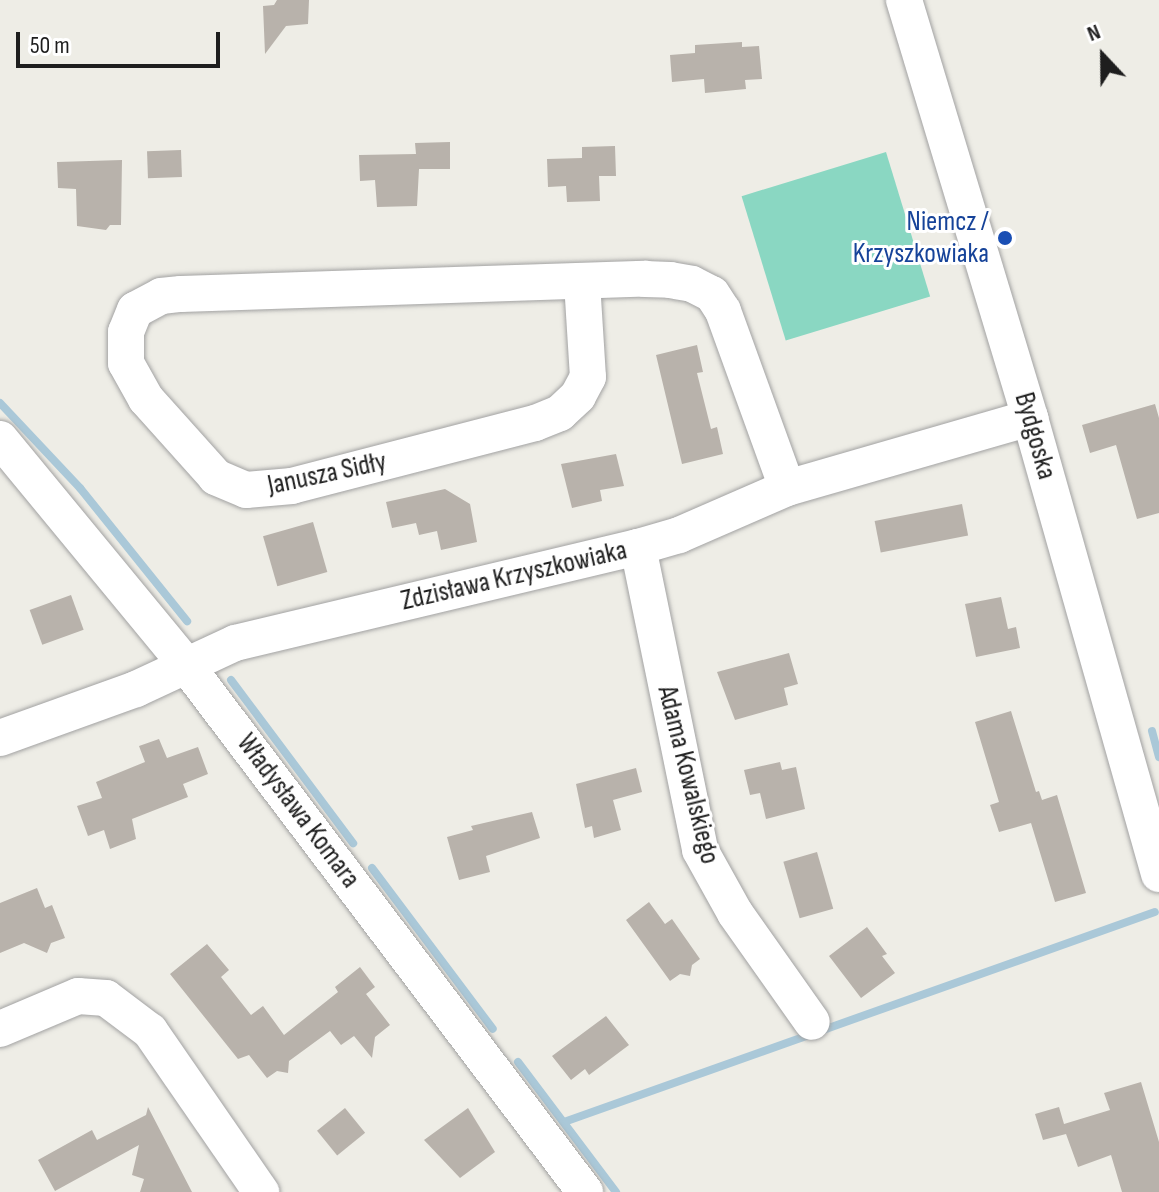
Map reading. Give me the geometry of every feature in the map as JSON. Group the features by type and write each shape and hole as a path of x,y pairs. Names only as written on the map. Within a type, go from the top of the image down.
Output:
{"street":[{"name":"Bydgoska","path":"904,0 1030,418 1159,874"},
{"name":"Janusza Sidły","path":"582,282 588,377 578,396 560,413 535,423 292,486 246,490 216,477 146,399 126,363 126,332 135,310 161,296 582,282 670,280 692,284 712,294 723,311 787,488"},
{"name":"Zdzisława Krzyszkowiaka","path":"0,738 136,689 235,643 638,547 679,535 787,488 1030,418"},
{"name":"Władysława Komara","path":"0,439 186,665 585,1192"},
{"name":"Adama Kowalskiego","path":"638,547 700,850 735,913 812,1022"},
{"path":"0,1029 78,996 106,998 150,1031 261,1192"}],"green space":[{"path":"886,152 930,296 786,341 742,196"}],"building":[{"path":"277,0 309,0 308,24 286,26 265,54 263,6 274,5"},
{"path":"742,42 742,47 759,46 762,79 745,80 746,89 705,93 704,79 672,82 670,55 695,53 695,45"},
{"path":"450,142 450,169 419,169 417,206 377,207 375,180 360,181 359,155 416,154 415,143"},
{"path":"615,146 616,176 599,176 600,201 567,202 566,186 548,187 547,159 582,158 582,147"},
{"path":"181,150 182,177 148,178 147,151"},
{"path":"122,160 121,225 110,225 106,230 77,226 76,189 58,188 57,162"},
{"path":"697,345 703,372 697,373 711,429 717,427 723,454 682,464 656,355"},
{"path":"1155,404 1159,418 1159,513 1137,519 1116,445 1090,453 1082,425"},
{"path":"616,454 624,486 600,490 602,501 572,508 561,464"},
{"path":"445,489 470,504 477,542 441,550 437,531 419,535 416,523 392,528 386,502"},
{"path":"962,504 968,535 881,552 875,521"},
{"path":"313,522 327,572 277,586 263,536"},
{"path":"71,595 84,630 42,645 30,610"},
{"path":"1001,597 1008,629 1016,627 1020,648 976,657 965,604"},
{"path":"789,653 798,684 784,688 788,705 735,720 717,672"},
{"path":"1011,711 1036,792 1039,791 1042,800 1057,795 1086,893 1055,902 1031,823 999,832 990,805 999,802 975,722"},
{"path":"159,739 167,758 198,747 208,774 183,784 188,797 132,819 136,839 110,849 104,830 88,836 77,806 102,798 96,782 145,762 139,746"},
{"path":"780,762 782,770 796,767 805,809 766,819 760,793 750,795 744,770"},
{"path":"636,768 642,792 613,800 621,830 594,838 592,826 585,828 576,784"},
{"path":"532,812 540,838 486,856 490,872 459,880 447,837 473,830 471,826"},
{"path":"817,852 833,909 800,918 783,862"},
{"path":"37,888 45,908 52,905 65,938 51,943 47,953 24,943 0,953 0,903"},
{"path":"649,902 665,924 672,919 700,959 692,965 690,976 680,974 670,981 626,920"},
{"path":"867,927 887,954 882,956 895,973 861,998 829,956"},
{"path":"207,944 229,970 221,977 251,1015 263,1006 284,1035 338,992 335,987 360,967 375,987 366,994 390,1025 375,1037 372,1058 354,1036 341,1045 330,1031 289,1061 288,1073 277,1071 267,1078 249,1055 238,1059 170,974"},
{"path":"606,1016 629,1045 589,1075 585,1069 571,1080 552,1056"},
{"path":"1141,1082 1159,1142 1159,1192 1122,1192 1111,1155 1078,1167 1066,1134 1043,1140 1035,1114 1059,1107 1064,1124 1110,1110 1104,1093"},
{"path":"148,1107 192,1192 140,1192 144,1179 132,1175 139,1145 55,1191 38,1160 92,1130 97,1140 146,1115"},
{"path":"345,1108 365,1133 337,1156 317,1131"},
{"path":"468,1108 495,1152 460,1178 424,1140"}],"waterway":[{"path":"0,403 80,488 187,621"},
{"path":"231,680 353,843"},
{"path":"1152,731 1159,757"},
{"path":"372,868 493,1029"},
{"path":"564,1122 1155,912"},
{"path":"518,1062 616,1192"}],"place":[{"name":"Niemcz / Krzyszkowiaka","path":"1005,238"}]}
